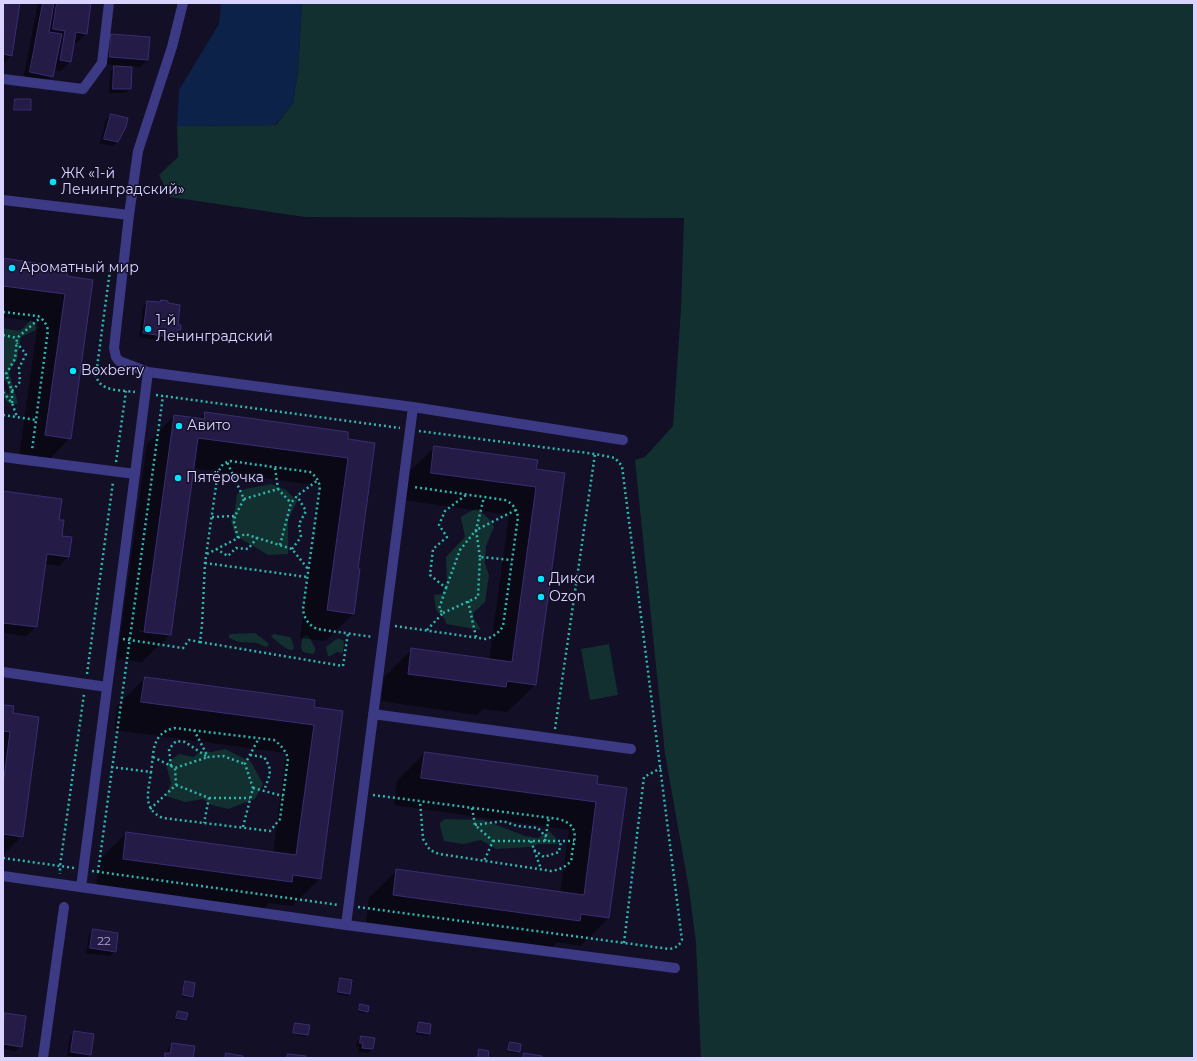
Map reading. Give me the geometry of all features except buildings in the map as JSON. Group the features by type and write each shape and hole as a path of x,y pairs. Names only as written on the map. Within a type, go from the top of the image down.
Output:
{"street":[{"path":"3,79 83,89 102,64 109,3"},
{"path":"183,3 172,47 138,151 114,348 116,357 120,361 148,372 414,408 623,440"},
{"path":"3,200 129,215"},
{"path":"81,887 148,372"},
{"path":"346,925 414,408"},
{"path":"3,457 135,474"},
{"path":"3,672 107,686"},
{"path":"373,714 631,749"},
{"path":"3,876 346,925 675,968"},
{"path":"43,1058 64,907"}],"path":[{"path":"3,858 669,949 678,946 682,940 623,469 618,461 615,458 595,454 145,394 103,387 97,380 96,376 111,266"},
{"path":"3,312 38,316 46,324 48,330 31,460"},
{"path":"12,403 12,391 6,374 15,359 17,338 40,318"},
{"path":"3,335 17,338"},
{"path":"12,391 20,382 19,368 26,354 16,343"},
{"path":"60,866 126,391"},
{"path":"3,392 12,403 17,417"},
{"path":"98,872 163,396"},
{"path":"3,415 36,420"},
{"path":"554,738 595,454"},
{"path":"200,642 206,563 218,472 220,467 226,462 230,461 310,472 315,475 320,486 303,609 306,620 317,629 383,638"},
{"path":"226,462 244,499"},
{"path":"275,468 278,489 291,503"},
{"path":"280,545 291,503 297,496 318,480"},
{"path":"385,624 486,639 492,637 503,626 518,517 513,505 505,500 403,486"},
{"path":"238,538 234,522 235,516 244,499 278,489"},
{"path":"446,588 430,575 433,549 447,537 439,525 445,511 466,494"},
{"path":"292,549 301,537 299,524 306,511 297,496"},
{"path":"427,630 443,613 478,597 480,557 476,530 484,497"},
{"path":"443,613 439,609 460,550 476,530 516,510"},
{"path":"212,517 235,516"},
{"path":"207,554 245,534 292,549 308,569"},
{"path":"216,549 228,556 236,548 248,549 257,538"},
{"path":"480,557 512,560"},
{"path":"206,563 307,577"},
{"path":"468,601 476,637"},
{"path":"113,638 183,648 189,640 343,666 348,633"},
{"path":"174,728 259,738 274,740 279,743 288,758 280,819 270,831 163,818 150,809 148,797 153,757 156,740 160,734 174,728"},
{"path":"194,730 208,757"},
{"path":"243,827 253,788 245,764 259,738"},
{"path":"171,766 169,749 176,741 185,742 208,757"},
{"path":"250,755 264,757 269,765 270,771 264,791"},
{"path":"153,757 175,768 208,757 223,756 245,764"},
{"path":"97,766 151,772"},
{"path":"175,768 176,785"},
{"path":"624,943 644,777 661,768"},
{"path":"176,785 209,798 251,798"},
{"path":"150,809 176,785"},
{"path":"253,788 283,796"},
{"path":"363,794 420,801 472,808 548,817 567,821 573,828 575,836 570,862 565,867 552,871 439,854 430,850 423,839 420,801"},
{"path":"204,822 209,798"},
{"path":"472,808 475,825 493,842 574,841"},
{"path":"545,841 548,817"},
{"path":"475,825 503,821 517,826 538,828 546,837"},
{"path":"531,841 541,870"},
{"path":"534,850 544,857 559,852 561,841"},
{"path":"484,861 493,842"}],"green space":[{"path":"302,3 1194,3 1194,1058 701,1058 696,943 689,889 665,754 635,460 645,457 673,426 681,309 684,218 305,217 170,197 159,175 178,157 177,126 276,125 293,103 298,71"},
{"path":"31,319 35,324 36,330 21,337 17,359 9,372 18,404 8,403 3,396 3,388 8,394 10,394 7,382 5,380 3,381 3,328 19,330 22,329"},
{"path":"271,484 286,490 297,501 288,520 288,554 268,555 235,535 231,521 235,510 237,494 245,489"},
{"path":"477,508 490,520 494,527 486,546 485,564 489,575 485,602 473,613 473,617 481,630 446,624 445,619 436,610 434,595 442,594 447,580 446,557 465,537 461,518"},
{"path":"255,633 269,645 266,647 257,643 239,642 229,638 229,635 231,634"},
{"path":"274,634 290,637 294,648 293,650 287,649 271,636"},
{"path":"305,635 309,636 315,648 313,654 303,652 302,650 302,641"},
{"path":"338,638 344,641 343,652 337,652 328,656 327,646"},
{"path":"609,644 618,695 590,700 581,649"},
{"path":"225,749 251,762 263,784 255,799 228,809 212,805 203,799 185,802 166,796 171,783 167,768 168,762 179,754 193,757 202,751 211,752"},
{"path":"445,819 484,820 525,836 538,838 549,831 556,838 557,844 539,844 529,847 496,849 481,840 463,844 444,841 440,823"}],"water":[{"path":"221,3 302,3 298,71 293,103 275,125 177,126 179,90 219,24"}],"place":[{"name":"ЖК «1-й Ленинградский»","path":"53,182"},
{"name":"Ароматный мир","path":"12,268"},
{"name":"1-й Ленинградский","path":"148,329"},
{"name":"Boxberry","path":"73,371"},
{"name":"Авито","path":"179,426"},
{"name":"Пятёрочка","path":"178,478"},
{"name":"Дикси","path":"541,579"},
{"name":"Ozon","path":"541,597"}]}
